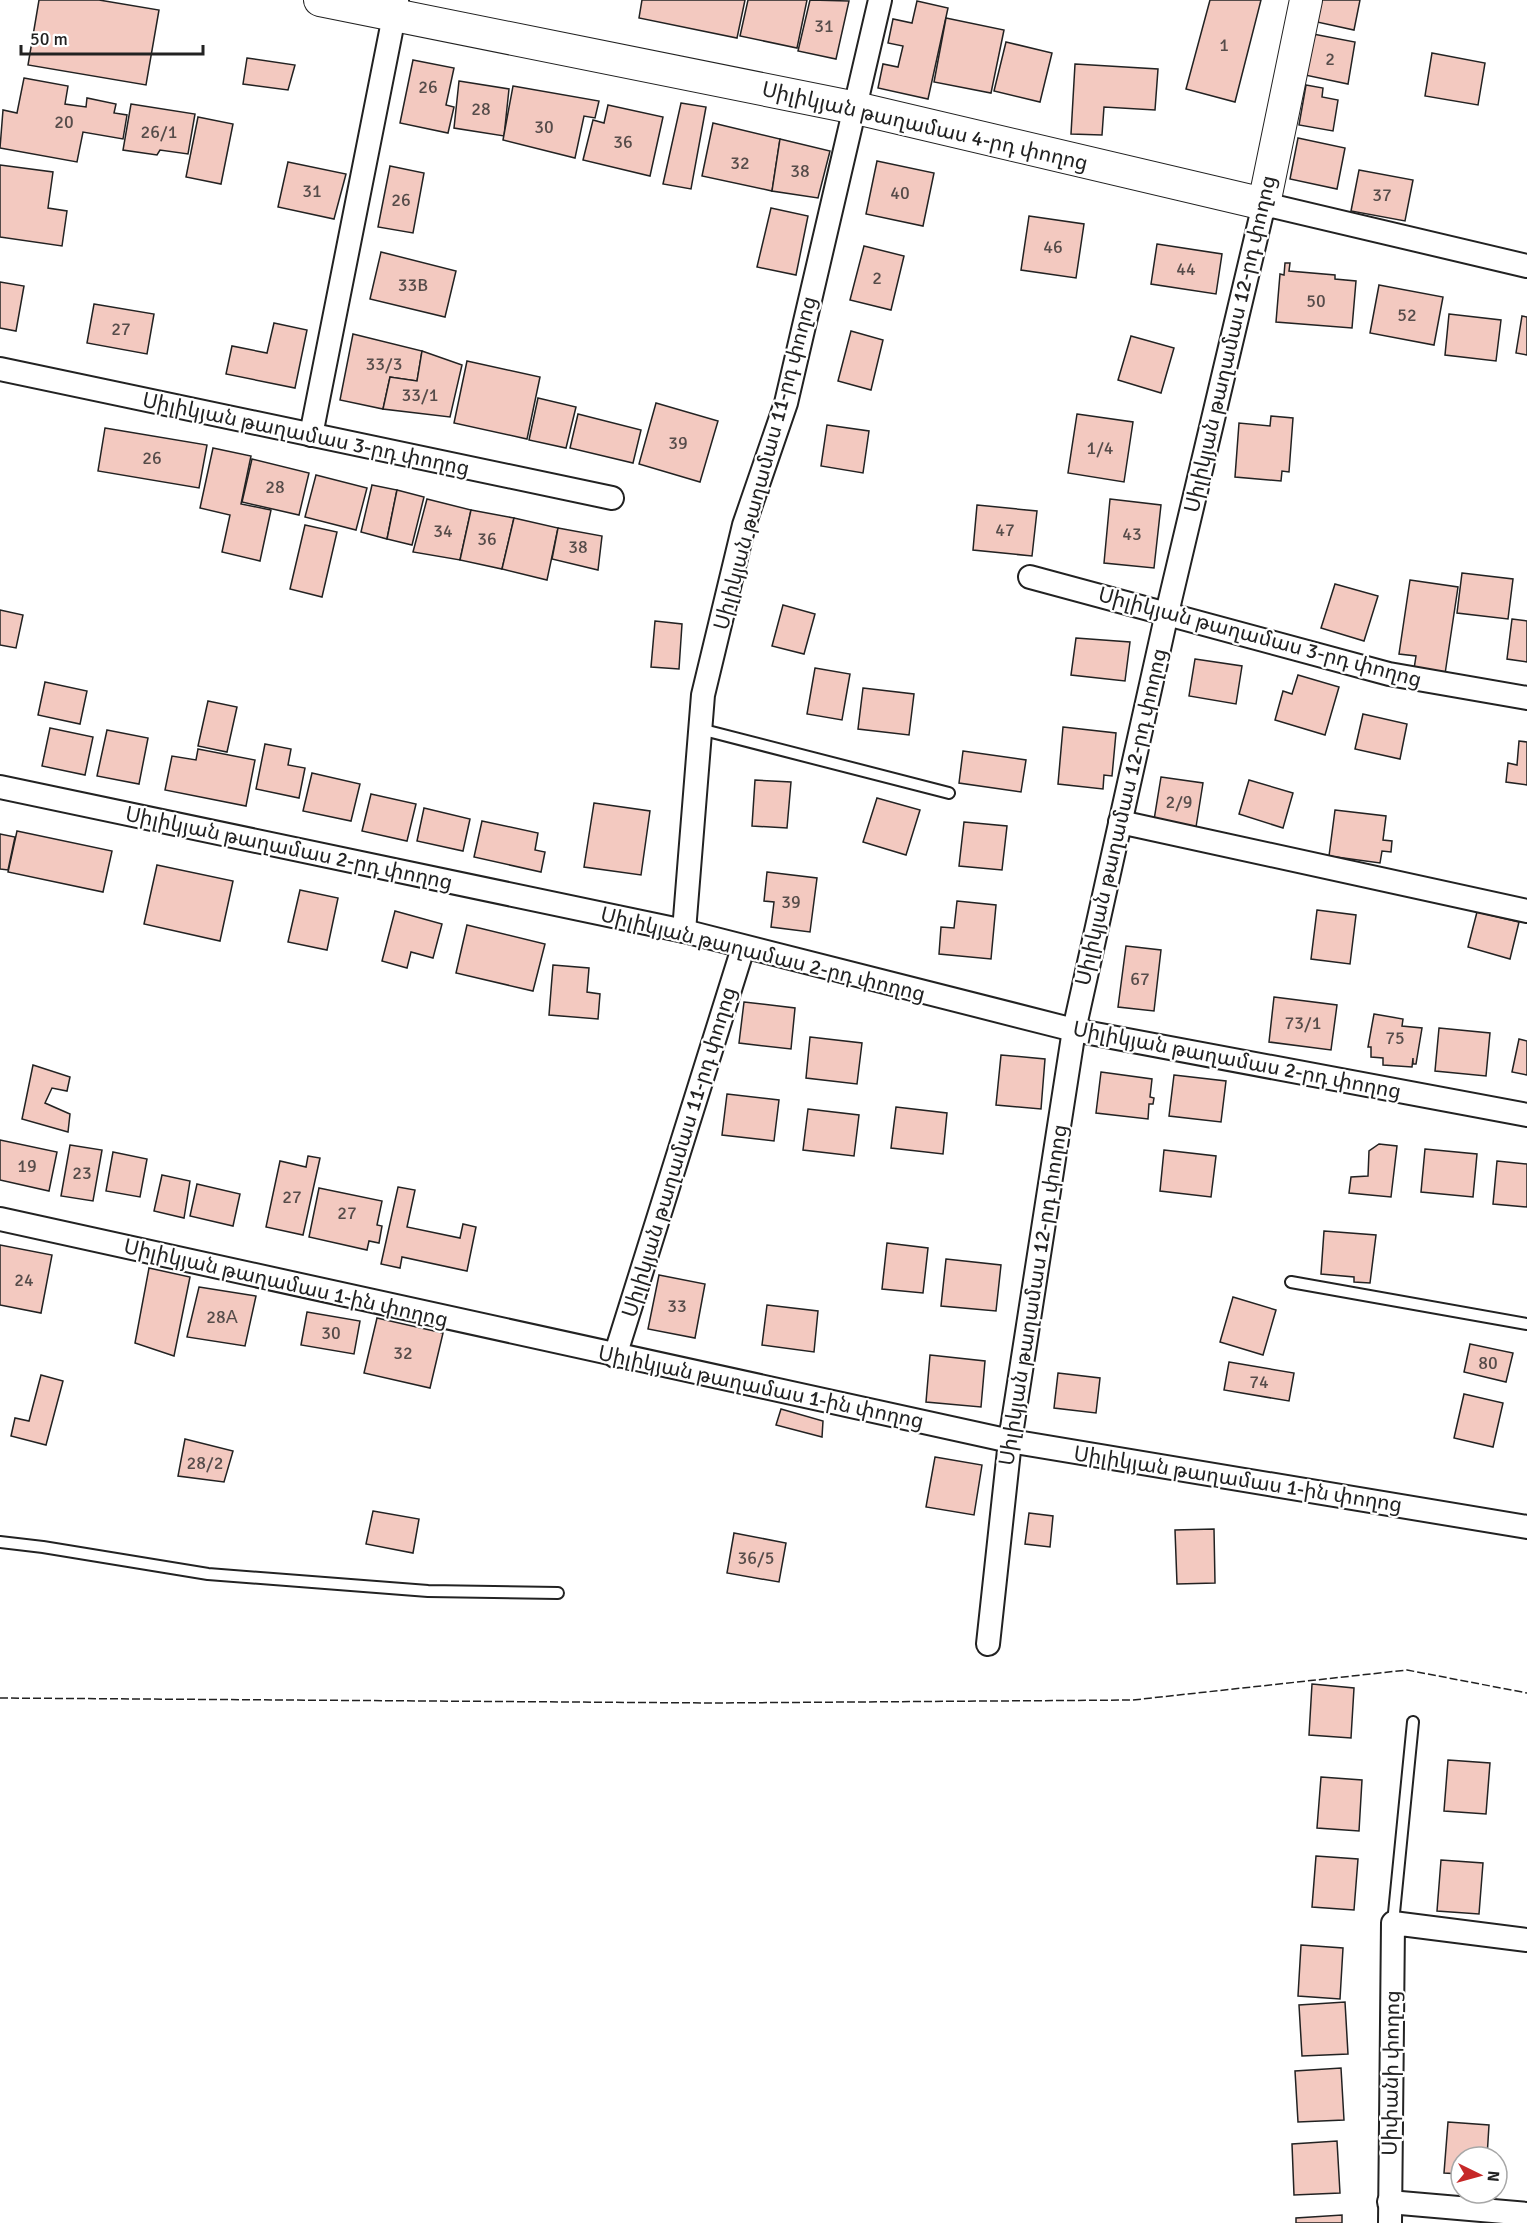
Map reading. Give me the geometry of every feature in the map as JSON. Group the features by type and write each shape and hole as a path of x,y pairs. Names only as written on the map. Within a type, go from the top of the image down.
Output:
{"main road":[{"name":"Սիլիկյան թաղամաս 4-րդ փողոց","path":"320,0 395,8 856,108 1264,204"},
{"name":"Սիլիկյան թաղամաս 12-րդ փողոց","path":"1264,204 1306,0"}],"street":[{"name":"Սիլիկյան թաղամաս 11-րդ փողոց","path":"684,931 703,695 741,536 786,403 880,0"},
{"path":"311,435 395,8"},
{"name":"Սիլիկյան թաղամաս 4-րդ փողոց","path":"1264,204 1527,266"},
{"name":"Սիլիկյան թաղամաս 12-րդ փողոց","path":"988,1644 1010,1441 1074,1030 1167,613 1264,204"},
{"name":"Սիլիկյան թաղամաս 3-րդ փողոց","path":"0,369 612,498"},
{"name":"Սիլիկյան թաղամաս 3-րդ փողոց","path":"1030,577 1389,674 1527,698"},
{"name":"Սիլիկյան թաղամաս 2-րդ փողոց","path":"0,787 684,931 743,948 1074,1030 1527,1115"},
{"path":"1120,822 1527,911"},
{"name":"Սիլիկյան թաղամաս 11-րդ փողոց","path":"615,1356 743,948"},
{"name":"Սիլիկյան թաղամաս 1-ին փողոց","path":"0,1219 1010,1441 1527,1527"},
{"path":"1393,1923 1527,1940"},
{"name":"Սիփանի փողոց","path":"1390,2212 1393,1923"},
{"path":"1390,2212 1527,2214"}],"lane":[{"path":"700,729 949,793"},
{"path":"1291,1282 1527,1324"},
{"path":"0,1542 208,1574 428,1591 558,1593"},
{"path":"1393,1923 1413,1722"}],"building":[{"path":"39,0 99,0 159,10 146,85 28,65"},
{"path":"642,0 745,0 737,38 639,18"},
{"path":"748,0 807,0 797,48 740,36"},
{"path":"810,0 849,1 836,59 798,51"},
{"path":"1210,0 1261,0 1235,102 1186,89"},
{"path":"1322,0 1360,0 1354,30 1317,22"},
{"path":"917,1 948,8 928,99 878,88 883,64 898,67 903,46 888,43 893,19 912,23"},
{"path":"946,18 1004,30 991,93 934,82"},
{"path":"1313,34 1355,42 1348,84 1305,75"},
{"path":"1006,42 1052,53 1040,102 994,91"},
{"path":"1432,53 1485,63 1478,105 1425,96"},
{"path":"247,58 295,65 288,90 243,84"},
{"path":"413,60 454,68 446,105 454,107 448,133 400,123"},
{"path":"1075,64 1158,69 1155,110 1104,107 1102,135 1071,134"},
{"path":"24,78 68,86 65,104 86,107 87,98 116,104 114,113 127,115 123,139 83,132 77,162 0,148 3,110 17,113"},
{"path":"459,81 509,89 504,136 454,128"},
{"path":"1306,85 1323,88 1322,97 1338,100 1333,131 1299,125"},
{"path":"513,86 599,101 595,118 584,116 575,158 503,140"},
{"path":"681,103 706,107 691,189 663,184"},
{"path":"131,104 195,114 188,154 160,150 157,155 123,150"},
{"path":"608,105 663,117 650,176 583,160 593,120 604,123"},
{"path":"198,117 233,124 221,184 186,177"},
{"path":"713,123 780,139 772,191 702,176"},
{"path":"1298,138 1345,148 1337,189 1290,179"},
{"path":"780,139 830,151 818,198 772,191"},
{"path":"877,161 934,173 923,226 866,214"},
{"path":"288,162 346,174 334,219 278,207"},
{"path":"0,165 53,172 48,208 67,211 62,246 0,237"},
{"path":"390,166 424,173 413,233 378,227"},
{"path":"1359,170 1413,180 1405,221 1351,211"},
{"path":"771,208 808,216 796,275 757,267"},
{"path":"1029,216 1084,224 1076,278 1021,270"},
{"path":"1157,244 1222,254 1216,294 1151,284"},
{"path":"864,246 904,256 891,310 850,300"},
{"path":"381,252 456,271 445,317 370,299"},
{"path":"1285,263 1290,263 1289,271 1335,275 1335,279 1356,281 1352,328 1276,322 1280,274 1284,275"},
{"path":"0,282 24,286 16,331 0,328"},
{"path":"1379,285 1443,297 1434,345 1370,333"},
{"path":"94,304 154,314 147,354 87,343"},
{"path":"1449,314 1501,320 1496,361 1445,355"},
{"path":"1522,316 1527,317 1527,355 1516,353"},
{"path":"274,323 307,330 295,388 226,374 232,346 267,353"},
{"path":"851,331 883,340 871,390 838,381"},
{"path":"353,334 422,351 417,381 390,377 383,409 340,400"},
{"path":"1131,336 1174,348 1161,393 1118,380"},
{"path":"422,351 462,365 450,417 383,409 390,377 417,381"},
{"path":"467,361 540,377 527,439 454,423"},
{"path":"538,398 576,407 566,448 529,440"},
{"path":"656,403 718,421 700,482 639,464"},
{"path":"578,414 641,430 633,463 570,448"},
{"path":"1077,414 1133,422 1124,482 1068,473"},
{"path":"1271,416 1293,418 1289,472 1282,471 1281,481 1235,477 1239,423 1270,426"},
{"path":"827,425 869,431 863,473 821,466"},
{"path":"105,428 207,445 199,488 98,471"},
{"path":"213,448 251,456 241,504 271,510 260,561 222,552 230,515 200,508"},
{"path":"252,459 309,473 299,515 242,502"},
{"path":"316,475 367,488 356,530 305,517"},
{"path":"372,485 397,490 387,539 361,532"},
{"path":"397,490 424,497 412,545 387,539"},
{"path":"427,499 471,510 460,560 413,552"},
{"path":"1110,499 1161,505 1154,568 1104,563"},
{"path":"977,505 1037,511 1032,556 973,550"},
{"path":"471,510 514,518 502,569 460,560"},
{"path":"514,518 558,528 547,580 502,569"},
{"path":"305,525 337,532 322,597 290,589"},
{"path":"558,528 602,536 598,570 552,559"},
{"path":"1462,573 1513,579 1508,619 1457,613"},
{"path":"1410,580 1458,587 1445,674 1414,669 1416,656 1399,654"},
{"path":"1335,584 1378,596 1364,641 1321,628"},
{"path":"783,605 815,614 804,654 772,646"},
{"path":"0,610 23,615 16,648 0,645"},
{"path":"1512,619 1527,621 1527,662 1507,659"},
{"path":"655,621 682,624 679,669 651,667"},
{"path":"1076,638 1130,642 1125,681 1071,675"},
{"path":"1195,659 1242,666 1236,704 1189,696"},
{"path":"815,668 850,674 842,720 807,714"},
{"path":"1298,675 1339,687 1325,735 1275,720 1283,691 1292,694"},
{"path":"45,682 87,691 80,724 38,715"},
{"path":"863,688 914,694 909,735 858,729"},
{"path":"208,701 237,707 227,752 198,746"},
{"path":"1363,714 1407,724 1400,759 1355,749"},
{"path":"1063,727 1116,733 1112,776 1104,775 1103,789 1058,784"},
{"path":"50,728 93,737 85,775 42,766"},
{"path":"107,730 148,738 139,784 97,776"},
{"path":"1519,741 1527,742 1527,785 1506,782 1508,763 1517,765"},
{"path":"265,744 291,749 288,765 305,768 299,798 256,789"},
{"path":"198,749 255,760 246,806 165,790 172,756 196,760"},
{"path":"963,751 1026,760 1021,792 959,783"},
{"path":"312,773 360,784 351,821 303,811"},
{"path":"1161,777 1203,783 1196,827 1154,820"},
{"path":"755,780 791,782 787,828 752,826"},
{"path":"1249,780 1293,793 1283,828 1239,814"},
{"path":"371,794 416,804 407,841 362,831"},
{"path":"877,798 920,810 906,855 863,842"},
{"path":"594,803 650,811 641,875 584,867"},
{"path":"424,808 470,819 463,851 417,841"},
{"path":"1335,810 1386,816 1383,840 1392,841 1391,852 1382,851 1380,863 1329,856"},
{"path":"482,821 538,833 535,850 545,852 541,872 474,857"},
{"path":"964,822 1007,826 1002,870 959,866"},
{"path":"17,831 112,851 103,892 8,872"},
{"path":"0,834 15,837 8,870 0,869"},
{"path":"157,865 233,881 220,941 144,924"},
{"path":"767,872 817,878 810,932 771,927 774,902 764,901"},
{"path":"300,890 338,898 327,950 288,942"},
{"path":"957,901 996,905 991,959 939,954 941,927 954,928"},
{"path":"1317,910 1356,915 1350,964 1311,959"},
{"path":"395,911 442,924 433,958 411,952 407,968 382,961"},
{"path":"1477,912 1519,922 1510,959 1468,947"},
{"path":"467,925 545,944 533,991 456,973"},
{"path":"1126,946 1161,950 1154,1011 1118,1007"},
{"path":"553,965 589,968 587,992 600,994 598,1019 549,1015"},
{"path":"1274,997 1337,1005 1331,1050 1269,1042"},
{"path":"744,1002 795,1008 791,1049 739,1043"},
{"path":"1374,1014 1403,1019 1402,1026 1422,1028 1416,1064 1413,1064 1413,1058 1412,1067 1383,1065 1383,1058 1371,1057 1371,1047 1368,1047"},
{"path":"1439,1028 1490,1033 1486,1076 1435,1071"},
{"path":"810,1037 862,1043 857,1084 806,1078"},
{"path":"1519,1039 1527,1041 1527,1075 1512,1072"},
{"path":"1001,1055 1045,1059 1041,1109 996,1105"},
{"path":"33,1065 70,1077 67,1091 52,1088 45,1103 70,1114 68,1132 22,1119"},
{"path":"1101,1072 1152,1079 1150,1097 1154,1098 1153,1104 1149,1104 1148,1119 1096,1113"},
{"path":"1174,1075 1226,1081 1221,1122 1169,1116"},
{"path":"727,1094 779,1100 774,1141 722,1135"},
{"path":"896,1107 947,1113 943,1154 891,1148"},
{"path":"808,1109 859,1115 854,1156 803,1150"},
{"path":"0,1140 57,1152 49,1191 0,1180"},
{"path":"1379,1144 1397,1146 1391,1197 1349,1193 1351,1177 1368,1176 1369,1151"},
{"path":"70,1145 102,1150 93,1201 61,1196"},
{"path":"1425,1149 1477,1154 1473,1197 1421,1192"},
{"path":"1164,1150 1216,1156 1211,1197 1160,1191"},
{"path":"113,1152 147,1159 140,1197 106,1191"},
{"path":"308,1156 320,1158 303,1235 266,1227 280,1161 306,1167"},
{"path":"1497,1161 1527,1164 1527,1207 1493,1204"},
{"path":"162,1175 190,1181 184,1218 154,1211"},
{"path":"197,1184 240,1194 233,1226 190,1216"},
{"path":"398,1187 415,1190 407,1227 460,1238 463,1224 476,1227 467,1271 402,1257 400,1268 381,1264"},
{"path":"319,1188 382,1201 377,1225 382,1226 379,1243 369,1241 367,1250 309,1237"},
{"path":"1324,1231 1376,1235 1370,1283 1354,1282 1354,1277 1321,1274"},
{"path":"887,1243 928,1248 923,1293 882,1289"},
{"path":"0,1245 52,1255 41,1313 0,1305"},
{"path":"946,1259 1001,1265 996,1311 941,1306"},
{"path":"149,1268 190,1277 174,1356 135,1343"},
{"path":"659,1275 705,1284 695,1338 648,1329"},
{"path":"199,1287 256,1296 245,1346 187,1337"},
{"path":"1233,1297 1276,1310 1263,1355 1220,1342"},
{"path":"767,1305 818,1311 814,1352 762,1345"},
{"path":"307,1312 360,1321 354,1354 301,1345"},
{"path":"377,1318 443,1333 430,1388 364,1373"},
{"path":"1470,1344 1513,1353 1506,1382 1464,1372"},
{"path":"930,1355 985,1361 981,1407 926,1402"},
{"path":"1229,1362 1294,1373 1289,1401 1224,1390"},
{"path":"1058,1373 1100,1378 1096,1413 1054,1408"},
{"path":"41,1375 63,1381 46,1445 11,1436 15,1418 29,1421"},
{"path":"1464,1394 1503,1403 1493,1447 1454,1438"},
{"path":"781,1409 823,1421 822,1437 776,1425"},
{"path":"185,1439 233,1451 224,1482 178,1476"},
{"path":"935,1457 982,1465 974,1515 926,1507"},
{"path":"373,1511 419,1519 413,1553 366,1544"},
{"path":"1029,1513 1053,1516 1050,1547 1025,1544"},
{"path":"1214,1529 1215,1583 1177,1584 1175,1530"},
{"path":"734,1533 786,1543 779,1582 727,1573"},
{"path":"1312,1684 1354,1688 1351,1738 1309,1735"},
{"path":"1448,1760 1490,1763 1486,1814 1444,1811"},
{"path":"1321,1777 1362,1780 1359,1831 1317,1828"},
{"path":"1316,1856 1358,1859 1354,1910 1312,1907"},
{"path":"1441,1860 1483,1863 1479,1914 1437,1911"},
{"path":"1301,1945 1343,1948 1340,1999 1298,1996"},
{"path":"1345,2002 1348,2054 1302,2056 1299,2005"},
{"path":"1341,2068 1344,2120 1298,2122 1295,2071"},
{"path":"1448,2122 1489,2125 1488,2145 1449,2145 1449,2173 1444,2173"},
{"path":"1337,2141 1340,2193 1294,2195 1292,2144"},
{"path":"1342,2215 1342,2223 1296,2223 1296,2218"}],"fence":[{"path":"0,1698 713,1703 1133,1700 1407,1670 1527,1693"}]}
